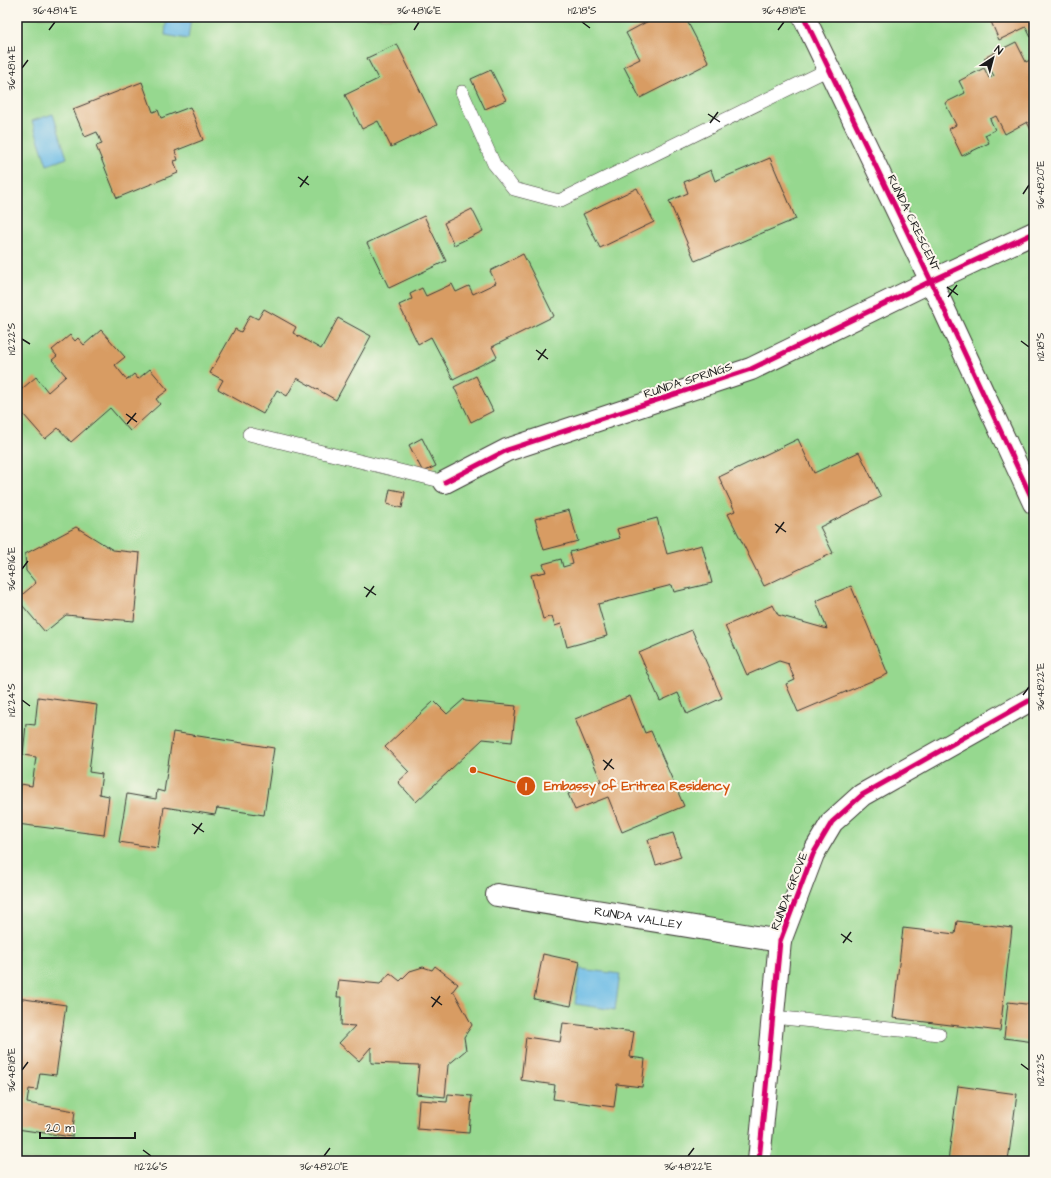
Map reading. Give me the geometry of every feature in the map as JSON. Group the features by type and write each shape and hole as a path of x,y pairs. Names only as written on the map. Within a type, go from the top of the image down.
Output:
{"street":[{"name":"RUNDA CRESCENT","path":"804,17 931,281 1034,503"},
{"name":"RUNDA SPRINGS","path":"445,482 507,450 751,369 931,281 1034,233"},
{"name":"RUNDA GROVE","path":"759,1161 780,941 813,854 832,822 862,795 1034,698"},
{"name":"RUNDA VALLEY","path":"497,895 780,941"}],"lane":[{"path":"462,92 494,164 514,189 559,201 829,69"},
{"path":"249,434 445,482"},
{"path":"773,1017 939,1034"}],"green space":[{"path":"17,17 1034,17 1034,1161 17,1161"}],"water":[{"path":"167,17 191,17 188,39 165,35"},
{"path":"53,114 67,158 47,165 32,121"},
{"path":"580,969 620,974 615,1010 575,1004"}],"building":[{"path":"654,17 685,17 709,63 640,98 624,67 640,59 626,33"},
{"path":"989,17 1034,17 1034,44 1026,27 999,40"},
{"path":"1016,42 1026,62 1034,58 1034,129 1031,130 1027,122 1005,134 996,116 990,119 995,130 985,135 989,143 962,156 949,129 956,125 945,103 965,93 959,81 984,68 989,78 994,76 984,58"},
{"path":"397,44 437,125 391,147 378,121 362,129 345,95 378,79 367,58"},
{"path":"491,70 506,100 485,109 471,79"},
{"path":"142,82 153,112 158,110 161,118 190,107 203,140 175,151 178,160 174,161 178,173 117,198 96,146 102,144 97,132 85,137 73,109"},
{"path":"770,158 796,219 695,261 669,201 688,193 684,182 711,170 715,181"},
{"path":"637,188 654,222 600,248 583,214"},
{"path":"472,209 483,231 454,245 444,223"},
{"path":"424,216 446,261 389,288 367,243"},
{"path":"523,254 554,316 492,347 497,357 453,379 431,337 418,344 399,305 412,299 410,294 422,288 426,296 452,284 456,292 469,286 473,294 496,283 490,271"},
{"path":"264,309 296,327 293,333 321,349 338,318 371,336 336,400 297,378 287,396 277,390 263,414 218,389 223,380 210,373 235,329 241,332 250,315 258,319"},
{"path":"101,330 125,357 115,365 127,380 134,374 138,379 150,369 168,390 156,399 160,404 130,431 110,408 71,442 58,428 45,439 17,407 17,393 36,377 48,392 66,376 52,360 57,356 52,350 70,335 75,341 78,338 84,345"},
{"path":"476,376 493,411 471,422 454,387"},
{"path":"422,438 436,466 423,472 409,445"},
{"path":"798,439 814,473 859,452 881,497 820,527 833,553 764,586 728,514 735,511 719,477"},
{"path":"390,489 405,492 402,508 387,504"},
{"path":"569,510 578,541 544,550 535,519"},
{"path":"657,518 667,554 702,545 712,583 674,592 672,585 598,604 607,636 567,647 561,624 555,626 552,616 543,619 531,575 546,572 543,564 561,559 563,567 573,564 570,552 620,538 617,529"},
{"path":"76,527 113,550 140,553 134,621 66,615 45,632 17,599 36,583 26,571 25,554"},
{"path":"851,586 888,674 798,712 786,684 795,680 789,664 779,661 747,675 725,626 773,605 778,615 827,629 816,601"},
{"path":"692,630 722,698 687,714 678,693 660,701 639,653"},
{"path":"630,696 645,733 651,731 684,806 622,832 608,797 575,810 568,794 601,781 575,719"},
{"path":"38,697 97,705 89,772 102,774 99,794 109,796 104,835 17,824 21,784 32,786 36,757 23,755 26,724 35,725"},
{"path":"464,699 465,701 516,706 512,742 483,739 416,802 398,782 409,772 385,747 434,701 447,714"},
{"path":"173,732 274,748 264,815 217,808 215,815 164,807 158,848 119,842 127,794 156,799 157,790 164,792"},
{"path":"673,833 681,857 656,865 648,840"},
{"path":"957,921 1012,928 1000,1031 893,1018 903,928 955,934"},
{"path":"543,954 580,962 571,1006 534,999"},
{"path":"435,966 458,984 452,992 454,992 472,1025 464,1037 466,1050 448,1065 445,1097 416,1094 419,1065 371,1063 371,1047 359,1061 339,1043 355,1026 341,1025 342,997 337,997 339,980 380,984 390,973 400,981 410,971 423,967 432,970"},
{"path":"17,998 66,1005 56,1075 40,1073 37,1090 29,1089 27,1103 75,1111 72,1137 17,1129"},
{"path":"1008,1002 1034,1005 1034,1042 1004,1038"},
{"path":"563,1023 634,1032 630,1057 645,1059 642,1087 617,1084 614,1107 553,1099 555,1085 521,1080 526,1037 560,1042"},
{"path":"958,1086 1017,1094 1008,1161 948,1161"},
{"path":"448,1094 472,1096 469,1133 417,1129 419,1100 447,1102"}],"cycle path":[{"path":"804,17 931,281 1034,503"},
{"path":"445,482 507,450 751,369 931,281 1034,233"},
{"path":"759,1161 780,941 813,854 832,822 862,795 1034,698"}],"place":[{"name":"Embassy of Eritrea Residency","path":"473,770"}]}
